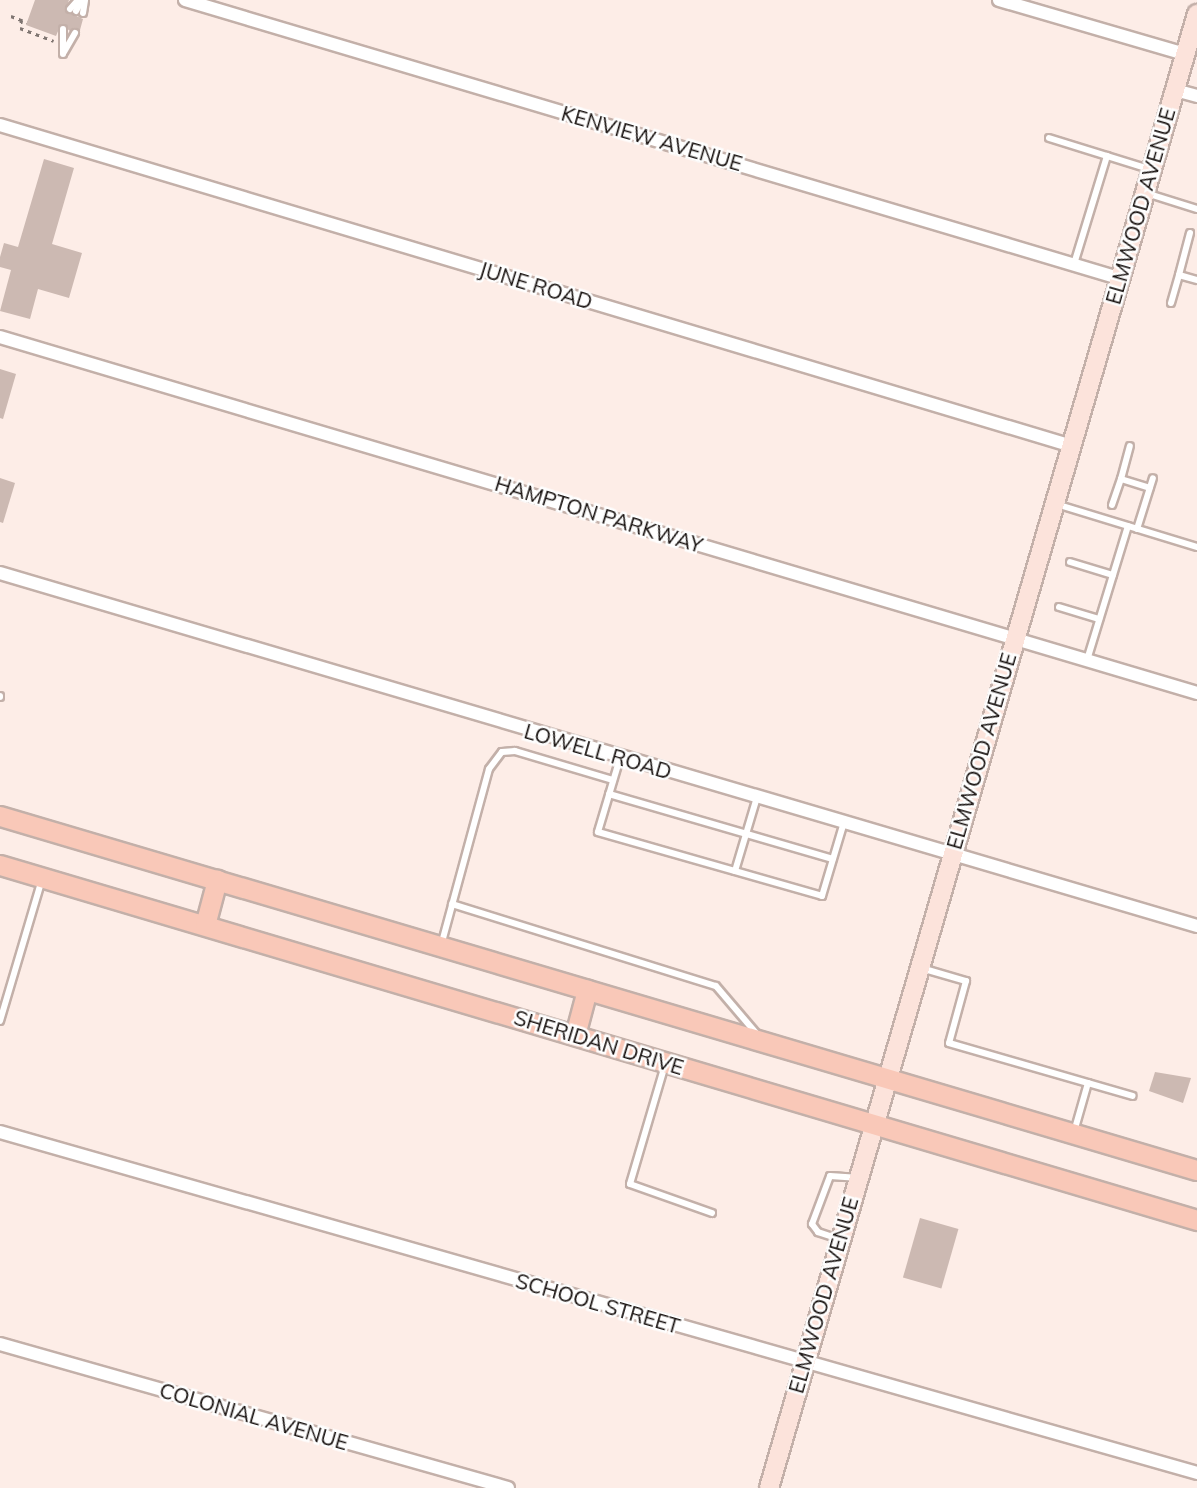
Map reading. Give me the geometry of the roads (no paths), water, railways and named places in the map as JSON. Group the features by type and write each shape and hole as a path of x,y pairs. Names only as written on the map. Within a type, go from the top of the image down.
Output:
{"main road":[{"path":"0,816 1197,1170"},
{"name":"SHERIDAN DRIVE","path":"0,865 1197,1220"},
{"path":"205,925 217,880"},
{"path":"575,1035 587,990"}],"street":[{"name":"KENVIEW AVENUE","path":"185,0 1119,278"},
{"path":"999,0 1185,54"},
{"name":"ELMWOOD AVENUE","path":"769,1488 917,967 1197,14"},
{"path":"1175,90 1197,96"},
{"name":"JUNE ROAD","path":"0,125 1072,446"},
{"name":"HAMPTON PARKWAY","path":"0,337 1197,693"},
{"name":"LOWELL ROAD","path":"0,573 1197,926"},
{"name":"SCHOOL STREET","path":"0,1132 1197,1473"},
{"name":"COLONIAL AVENUE","path":"0,1344 508,1488"}],"lane":[{"path":"81,0 76,11 81,0"},
{"path":"63,54 69,31"},
{"path":"1049,138 1151,169"},
{"path":"1074,264 1107,156"},
{"path":"1144,193 1197,209"},
{"path":"1171,303 1190,233"},
{"path":"1179,275 1197,280"},
{"path":"1112,505 1130,446"},
{"path":"1137,528 1153,478"},
{"path":"1121,479 1150,488"},
{"path":"1054,504 1197,547"},
{"path":"1087,660 1128,526"},
{"path":"1070,562 1113,575"},
{"path":"1059,607 1099,619"},
{"path":"441,946 489,769 502,752 515,751 613,780"},
{"path":"620,758 598,832 822,896 844,822"},
{"path":"609,794 833,859"},
{"path":"735,871 757,797"},
{"path":"2,1014 43,878"},
{"path":"452,904 716,986 764,1042"},
{"path":"917,967 966,981 949,1043 1133,1096"},
{"path":"666,1062 631,1184 712,1213"},
{"path":"1074,1134 1088,1083"},
{"path":"839,1239 818,1232 812,1224 830,1176 856,1178"}]}
